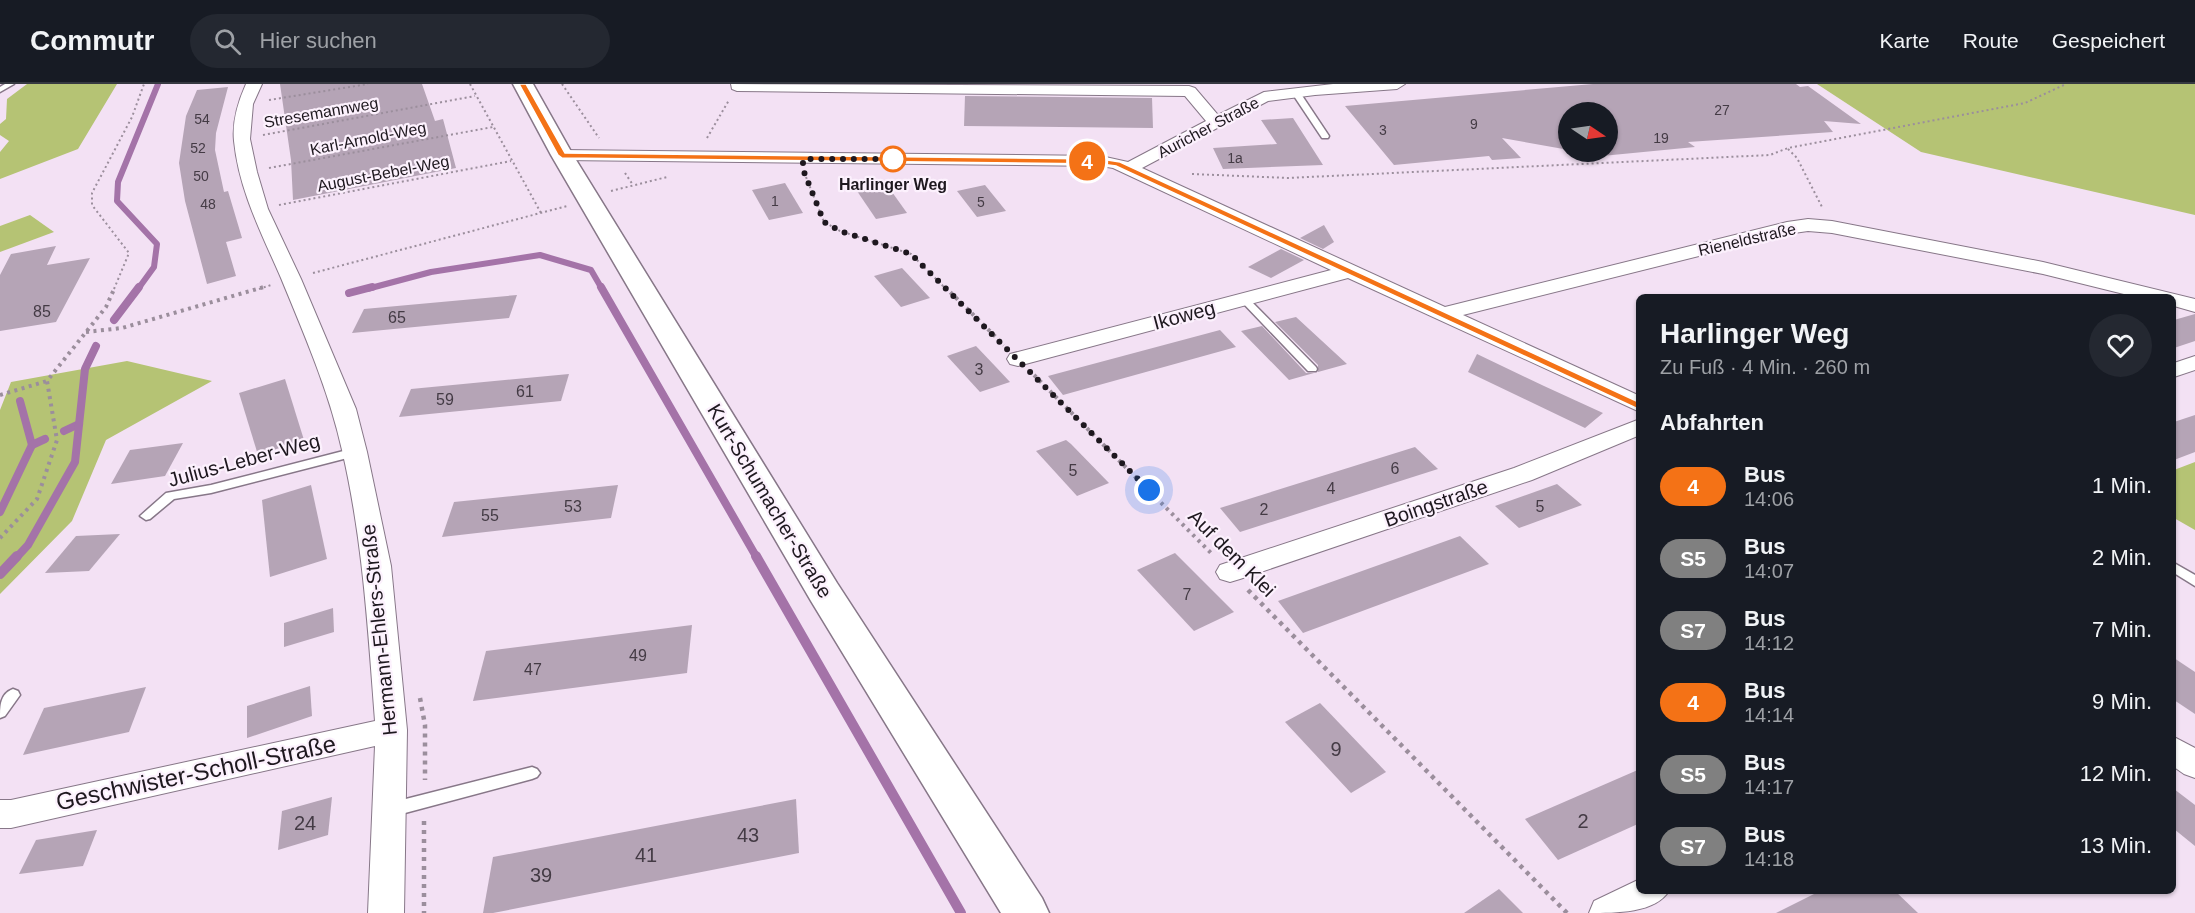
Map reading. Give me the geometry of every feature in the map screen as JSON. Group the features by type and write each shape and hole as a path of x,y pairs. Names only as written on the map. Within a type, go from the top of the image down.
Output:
{"street":[{"name":"Kurt-Schumacher-Straße","path":"523,84 576,177 824,592 1026,913"},
{"name":"Auricher Straße","path":"1129,168 1264,98 1361,85 1397,84"},
{"path":"737,86 1189,92 1215,122"},
{"name":"Hermann-Ehlers-Straße","path":"249,94 242,139 248,172 259,209 291,279 344,409 356,452 376,566 391,730 386,913"},
{"path":"576,177 588,170 626,157 1101,161 1129,168 1636,403"},
{"path":"576,177 626,157"},
{"name":"Rieneldstraße","path":"1442,314 1787,228 1808,225 1832,227 2043,268 2149,294"},
{"name":"Ikoweg","path":"1018,359 1349,271"},
{"path":"2176,301 2195,306"},
{"path":"2176,369 2195,363"},
{"name":"Boingstraße","path":"1230,572 1523,474 1636,428"},
{"name":"Geschwister-Scholl-Straße","path":"0,814 11,814 391,730"},
{"path":"2176,751 2195,765"},
{"path":"1607,913 1645,894"}],"lane":[{"path":"0,90 10,84"},
{"path":"1296,93 1325,136"},
{"path":"1244,299 1312,369"},
{"name":"Julius-Leber-Weg","path":"146,516 170,496 211,489 356,452"},
{"path":"2176,568 2195,581"},
{"path":"0,712 13,695"},
{"path":"389,810 532,773"}],"path":[{"path":"0,395 47,381 106,307 129,254 92,205 92,193 132,117 144,84"},
{"path":"249,94 368,84"},
{"path":"470,84 541,213"},
{"path":"562,84 599,138"},
{"path":"1182,174 1288,178 1770,155 1788,148 2025,103 2066,84"},
{"path":"702,147 737,86"},
{"name":"Stresemannweg","path":"242,139 475,96"},
{"name":"Karl-Arnold-Weg","path":"248,172 493,127"},
{"path":"1788,148 1797,158 1832,227"},
{"name":"Auf dem Klei","path":"804,159 802,167 824,222 840,231 911,254 1567,913"},
{"name":"August-Bebel-Weg","path":"259,209 511,161"},
{"path":"86,332 122,328 291,279 541,213 576,177 633,185"},
{"path":"0,538 37,499 57,440 47,381"}],"green space":[{"path":"27,84 117,84 78,149 0,179 0,152 9,141 0,135 0,124 6,119 7,99"},
{"path":"1817,84 2195,84 2195,215 1921,152"},
{"path":"30,215 54,232 0,252 0,226"},
{"path":"127,361 212,381 106,440 72,521 0,594 0,410 11,382"},
{"path":"2195,462 2195,530 2176,519 2176,469"}],"building":[{"path":"280,84 422,84 435,121 443,119 456,168 293,200 291,160"},
{"path":"1593,84 1796,84 1800,87 1808,86 1861,124 1824,121 1833,132 1688,142 1695,147 1618,154 1618,102 1558,102 1558,148 1502,138 1521,158 1492,160 1489,156 1394,165 1345,106"},
{"path":"228,87 216,133 215,150 224,192 228,191 242,238 226,242 236,276 207,284 185,201 179,163 186,116 197,90"},
{"path":"965,96 1152,98 1153,128 964,126"},
{"path":"1293,118 1323,165 1223,169 1213,148 1277,144 1261,120"},
{"path":"785,183 803,213 769,220 752,190"},
{"path":"887,185 907,213 876,219 857,191"},
{"path":"985,185 1006,211 977,217 957,191"},
{"path":"1324,225 1334,242 1323,249 1300,238"},
{"path":"56,246 47,265 90,258 56,322 0,331 0,275 11,254"},
{"path":"1281,249 1304,260 1271,278 1248,267"},
{"path":"902,268 930,298 901,307 874,276"},
{"path":"517,295 509,318 352,333 364,309"},
{"path":"2195,314 2195,341 2176,347 2176,319"},
{"path":"1296,317 1347,364 1318,372 1318,365 1275,322"},
{"path":"1262,326 1306,373 1314,373 1289,380 1241,331"},
{"path":"1220,330 1236,347 1063,395 1048,376"},
{"path":"976,346 1010,382 980,392 947,356"},
{"path":"1477,354 1603,413 1585,428 1468,372"},
{"path":"569,374 561,401 399,417 411,389"},
{"path":"285,379 304,440 258,455 239,393"},
{"path":"2195,415 2195,452 2176,459 2176,421"},
{"path":"1066,440 1109,483 1077,496 1036,451"},
{"path":"183,443 165,476 111,484 130,450"},
{"path":"1415,447 1438,469 1240,532 1220,508"},
{"path":"1557,484 1582,505 1519,528 1495,506"},
{"path":"311,485 327,559 270,577 262,500"},
{"path":"618,485 611,518 442,537 454,502"},
{"path":"120,534 89,571 45,573 76,536"},
{"path":"1460,536 1489,564 1303,633 1278,601"},
{"path":"1175,553 1234,612 1194,631 1137,570"},
{"path":"333,608 334,632 284,647 284,623"},
{"path":"692,625 687,673 473,701 486,651"},
{"path":"2176,659 2195,672 2195,714 2176,701"},
{"path":"310,686 312,716 247,738 247,706"},
{"path":"146,687 129,732 23,755 44,708"},
{"path":"1320,703 1386,772 1351,793 1285,722"},
{"path":"1636,771 1636,825 1558,860 1525,819"},
{"path":"2176,791 2195,805 2195,846 2176,831"},
{"path":"332,797 328,835 278,850 282,811"},
{"path":"796,799 799,853 493,913 483,913 493,857"},
{"path":"97,830 83,866 19,874 36,840"},
{"path":"1499,889 1523,913 1464,913"},
{"path":"1814,894 1898,894 1918,913 1776,913"}],"waterway":[{"path":"138,289 154,267 157,244 117,201 118,182 158,84"},
{"path":"367,289 431,272 540,255 591,270 602,289"},
{"path":"114,320 139,287"},
{"path":"349,293 372,287"},
{"path":"601,287 757,558"},
{"path":"16,558 28,545 75,462 85,369 96,346"},
{"path":"20,401 32,445"},
{"path":"64,431 79,424"},
{"path":"32,445 45,439"},
{"path":"0,512 32,445"},
{"path":"0,574 17,556"},
{"path":"756,556 961,913"}],"bus line":[{"name":"4","path":"523,84 562,155 1101,161 1118,164 1636,403"}],"place":[{"name":"Harlinger Weg","path":"893,159"}],"route":[{"path":"893,159 895,159 804,159 802,167 824,222 840,231 911,254 1149,490"}]}
